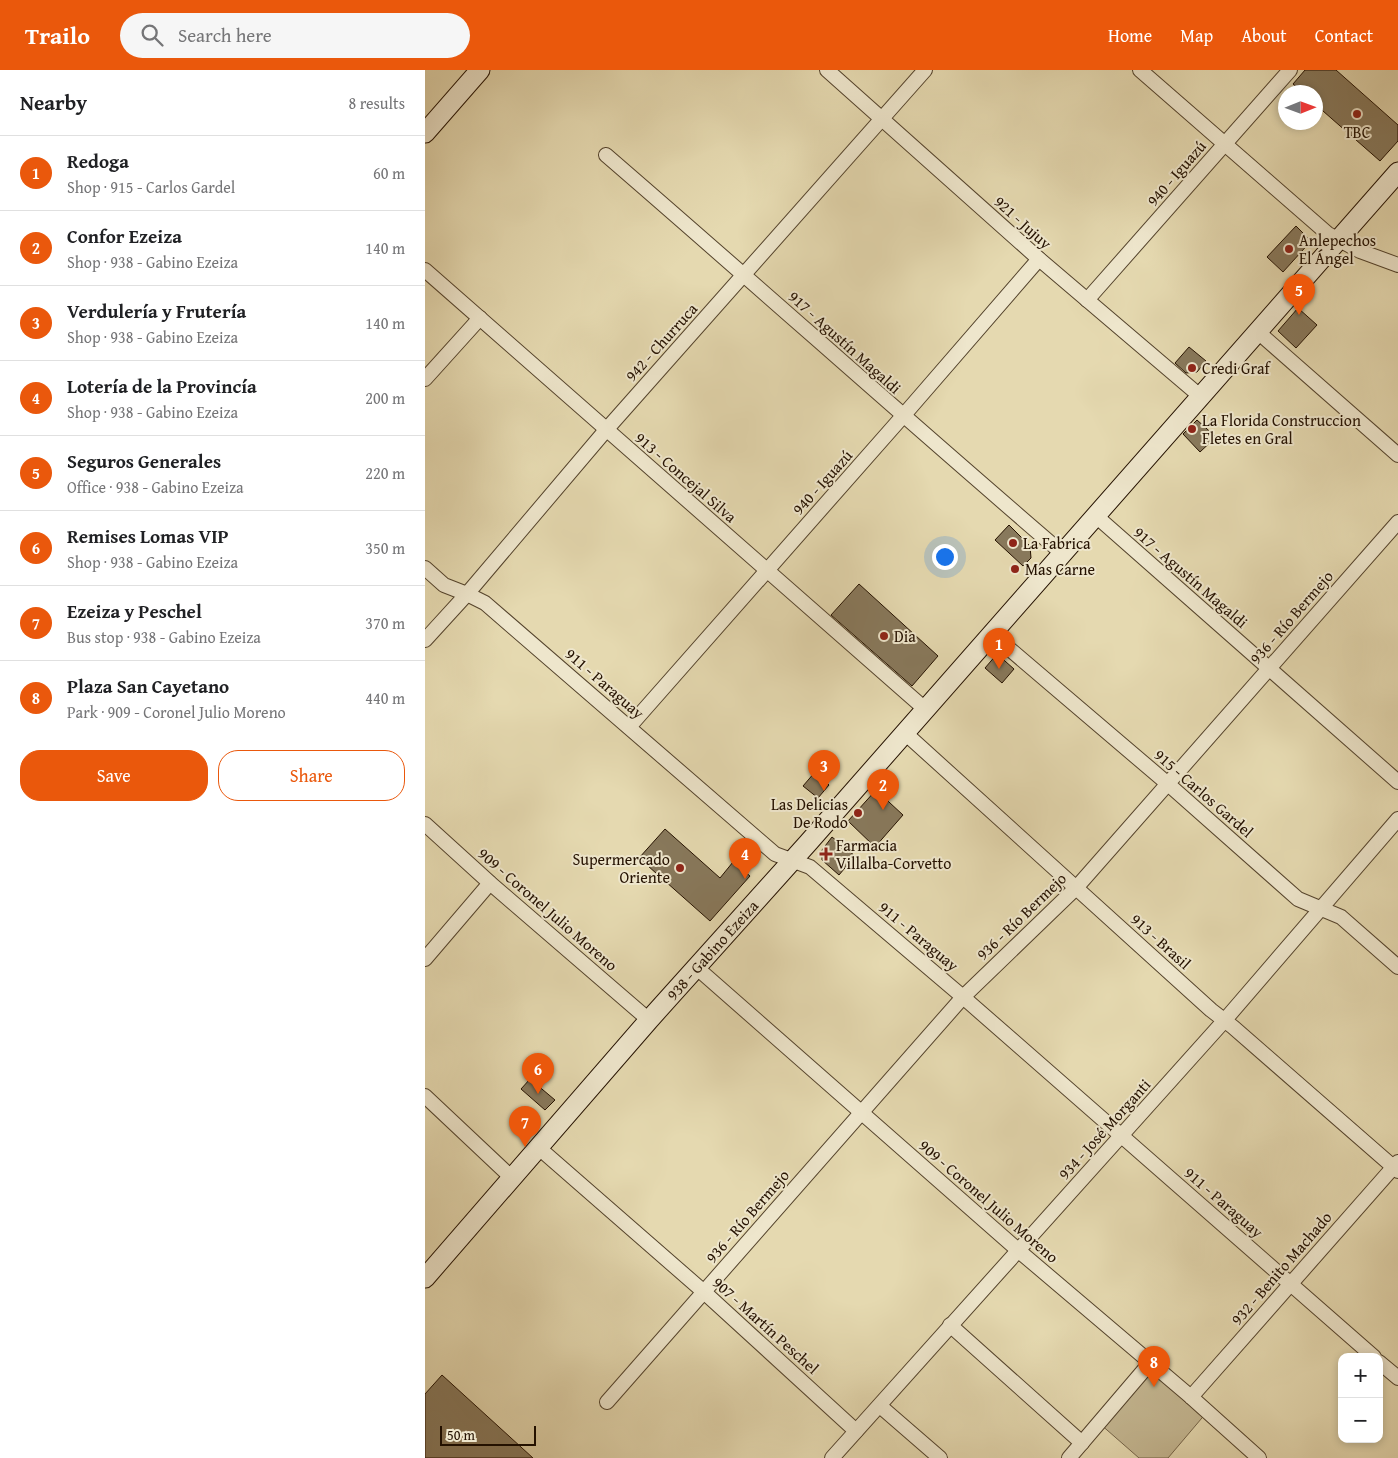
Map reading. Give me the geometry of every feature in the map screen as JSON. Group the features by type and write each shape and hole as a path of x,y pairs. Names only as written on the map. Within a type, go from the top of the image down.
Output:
{"street":[{"path":"425,133 480,70"},
{"name":"921 - Jujuy","path":"827,70 1039,259 1200,396"},
{"name":"942 - Churruca","path":"425,640 467,594 606,430 925,70"},
{"path":"1140,70 1328,234 1360,251 1398,265"},
{"name":"940 - Iguazú","path":"1087,300 1290,70"},
{"name":"917 - Agustín Magaldi","path":"606,155 1062,554"},
{"name":"938 - Gabino Ezeiza","path":"425,1278 649,1020 792,861 1398,172"},
{"name":"940 - Iguazú","path":"629,727 1039,259"},
{"name":"913 - Concejal Silva","path":"425,270 925,709"},
{"path":"425,379 480,318"},
{"path":"1258,332 1398,455"},
{"name":"917 - Agustín Magaldi","path":"1096,516 1398,782"},
{"name":"936 - Río Bermejo","path":"607,1402 963,997 1075,888 1398,522"},
{"name":"911 - Paraguay","path":"425,568 444,585 485,603 775,854 810,867 963,997 1369,1353"},
{"name":"915 - Carlos Gardel","path":"992,634 1168,784 1298,899 1341,917 1398,967"},
{"name":"913 - Brasil","path":"905,733 1225,1021 1397,1167"},
{"name":"934 - José Morganti","path":"832,1458 1225,1021 1398,819"},
{"name":"909 - Coronel Julio Moreno","path":"425,824 649,1020"},
{"path":"425,960 490,882"},
{"name":"909 - Coronel Julio Moreno","path":"697,968 1019,1251 1191,1397 1259,1458"},
{"path":"425,1096 511,1178"},
{"name":"907 - Martín Peschel","path":"539,1148 704,1292 856,1431"},
{"name":"932 - Benito Machado","path":"1191,1397 1290,1284 1397,1167"},
{"path":"951,1326 1082,1443"},
{"path":"1069,1458 1150,1363"},
{"path":"1383,1365 1398,1378"},
{"path":"880,1406 940,1458"}],"shaded area":[{"path":"1150,1363 1207,1412 1168,1458 1139,1458 1099,1423"}],"building":[{"name":"TBC","path":"1305,70 1336,70 1398,125 1398,141 1380,161 1323,111 1323,85 1293,84"},
{"name":"Anlepechos El Ángel","path":"1296,226 1311,241 1283,272 1267,257"},
{"path":"1298,308 1317,325 1296,348 1278,331"},
{"path":"1189,347 1206,361 1197,372 1186,373 1175,363"},
{"path":"1197,420 1216,437 1200,452 1183,434"},
{"name":"La Fabrica","path":"1009,525 1030,546 1031,558 1023,566 995,540"},
{"name":"Dia","path":"859,584 938,656 912,686 831,615"},
{"path":"997,654 1014,669 1002,683 985,668"},
{"path":"815,772 829,785 818,798 803,786"},
{"path":"876,790 903,815 875,847 848,821"},
{"name":"Supermercado Oriente","path":"665,829 720,878 733,862 750,876 710,921 639,858"},
{"path":"832,837 855,856 839,875 822,860 822,850"},
{"path":"530,1079 555,1100 545,1110 521,1089"},
{"path":"442,1375 533,1458 425,1458 425,1394"}],"place":[{"name":"TBC","path":"1357,114"},
{"name":"Anlepechos El Ángel","path":"1289,249"},
{"name":"Seguros Generales","path":"1299,315"},
{"name":"Credi Graf","path":"1192,368"},
{"name":"La Florida Construccion Fletes en Gral","path":"1192,429"},
{"name":"La Fabrica","path":"1013,543"},
{"name":"Mas Carne","path":"1015,569"},
{"name":"Dia","path":"884,636"},
{"name":"Redoga","path":"999,669"},
{"name":"Verdulería y Frutería","path":"824,791"},
{"name":"Confor Ezeiza","path":"883,810"},
{"name":"Las Delicias De Rodo","path":"858,813"},
{"name":"Farmacia Villalba-Corvetto","path":"826,854"},
{"name":"Supermercado Oriente","path":"680,868"},
{"name":"Lotería de la Provincía","path":"745,879"},
{"name":"Remises Lomas VIP","path":"538,1094"},
{"name":"Ezeiza y Peschel","path":"525,1147"},
{"name":"Plaza San Cayetano","path":"1154,1387"}]}
